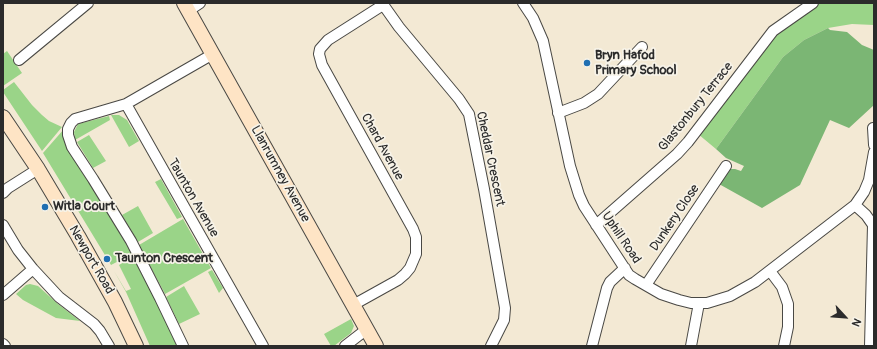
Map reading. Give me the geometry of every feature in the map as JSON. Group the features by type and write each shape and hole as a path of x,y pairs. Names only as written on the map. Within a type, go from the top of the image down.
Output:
{"street":[{"path":"19,60 88,3"},
{"name":"Uphill Road","path":"523,3 533,18 543,41 574,182 584,206 625,268 635,279 661,294 678,300 699,303 720,300 755,282 855,205 864,192 869,180 874,152"},
{"name":"Glastonbury Terrace","path":"596,225 677,154 774,31 813,3"},
{"name":"Chard Avenue","path":"353,305 398,280 405,274 410,268 416,254 416,237 413,229 322,65 319,54 320,49 328,40 382,4"},
{"name":"Cheddar Crescent","path":"382,4 399,27 459,99 469,114 505,308 504,320 491,346"},
{"name":"Llanrumney Avenue","path":"191,6 213,54 376,346"},
{"path":"558,112 584,103 598,94 642,47"},
{"path":"183,346 131,241 72,147 69,141 68,129 75,119 126,104 213,54"},
{"name":"Taunton Avenue","path":"126,104 263,346"},
{"name":"Newport Road","path":"3,116 38,169 115,302 136,346"},
{"path":"873,128 874,145"},
{"name":"Dunkery Close","path":"646,285 726,166"},
{"path":"3,193 8,188 38,169"},
{"path":"855,205 866,215 873,225 870,346"},
{"path":"3,225 18,250 33,270 59,298 94,324 103,335 109,346"},
{"path":"592,346 607,288 610,282 625,268"},
{"path":"3,296 33,270"},
{"path":"770,271 782,287 788,304 788,327 784,346"},
{"path":"691,346 699,303"},
{"path":"345,346 367,329"}],"green space":[{"path":"819,3 874,3 874,25 852,24 828,28 804,40 783,57 716,149 698,134 768,41 788,23"},
{"path":"828,28 830,30 847,32 862,45 874,50 874,105 849,128 830,120 800,185 762,208 719,184 729,169 741,171 744,166 726,158 716,149 783,57 804,40"},
{"path":"7,51 22,73 3,86 3,54"},
{"path":"14,82 42,115 49,121 62,127 42,151 3,92 3,90"},
{"path":"111,115 119,115 127,120 139,141 129,147"},
{"path":"109,116 110,120 75,140 74,132 78,124"},
{"path":"64,129 79,164 132,254 111,265 43,153"},
{"path":"89,135 106,161 93,168 77,142"},
{"path":"161,179 182,217 177,219 155,182"},
{"path":"138,206 153,233 138,242 122,215"},
{"path":"183,219 211,268 165,294 139,245"},
{"path":"134,256 179,346 150,346 126,292 114,271 126,291 131,289 119,265"},
{"path":"212,270 223,288 219,293 208,272"},
{"path":"30,284 38,286 80,321 56,318 23,300 16,294 26,285"},
{"path":"184,286 200,314 179,324 166,297"},
{"path":"351,319 354,326 351,333 334,346 331,346 324,334"}],"place":[{"name":"Bryn Hafod Primary School","path":"587,63"},
{"name":"Witla Court","path":"45,207"},
{"name":"Taunton Crescent","path":"107,259"}]}
